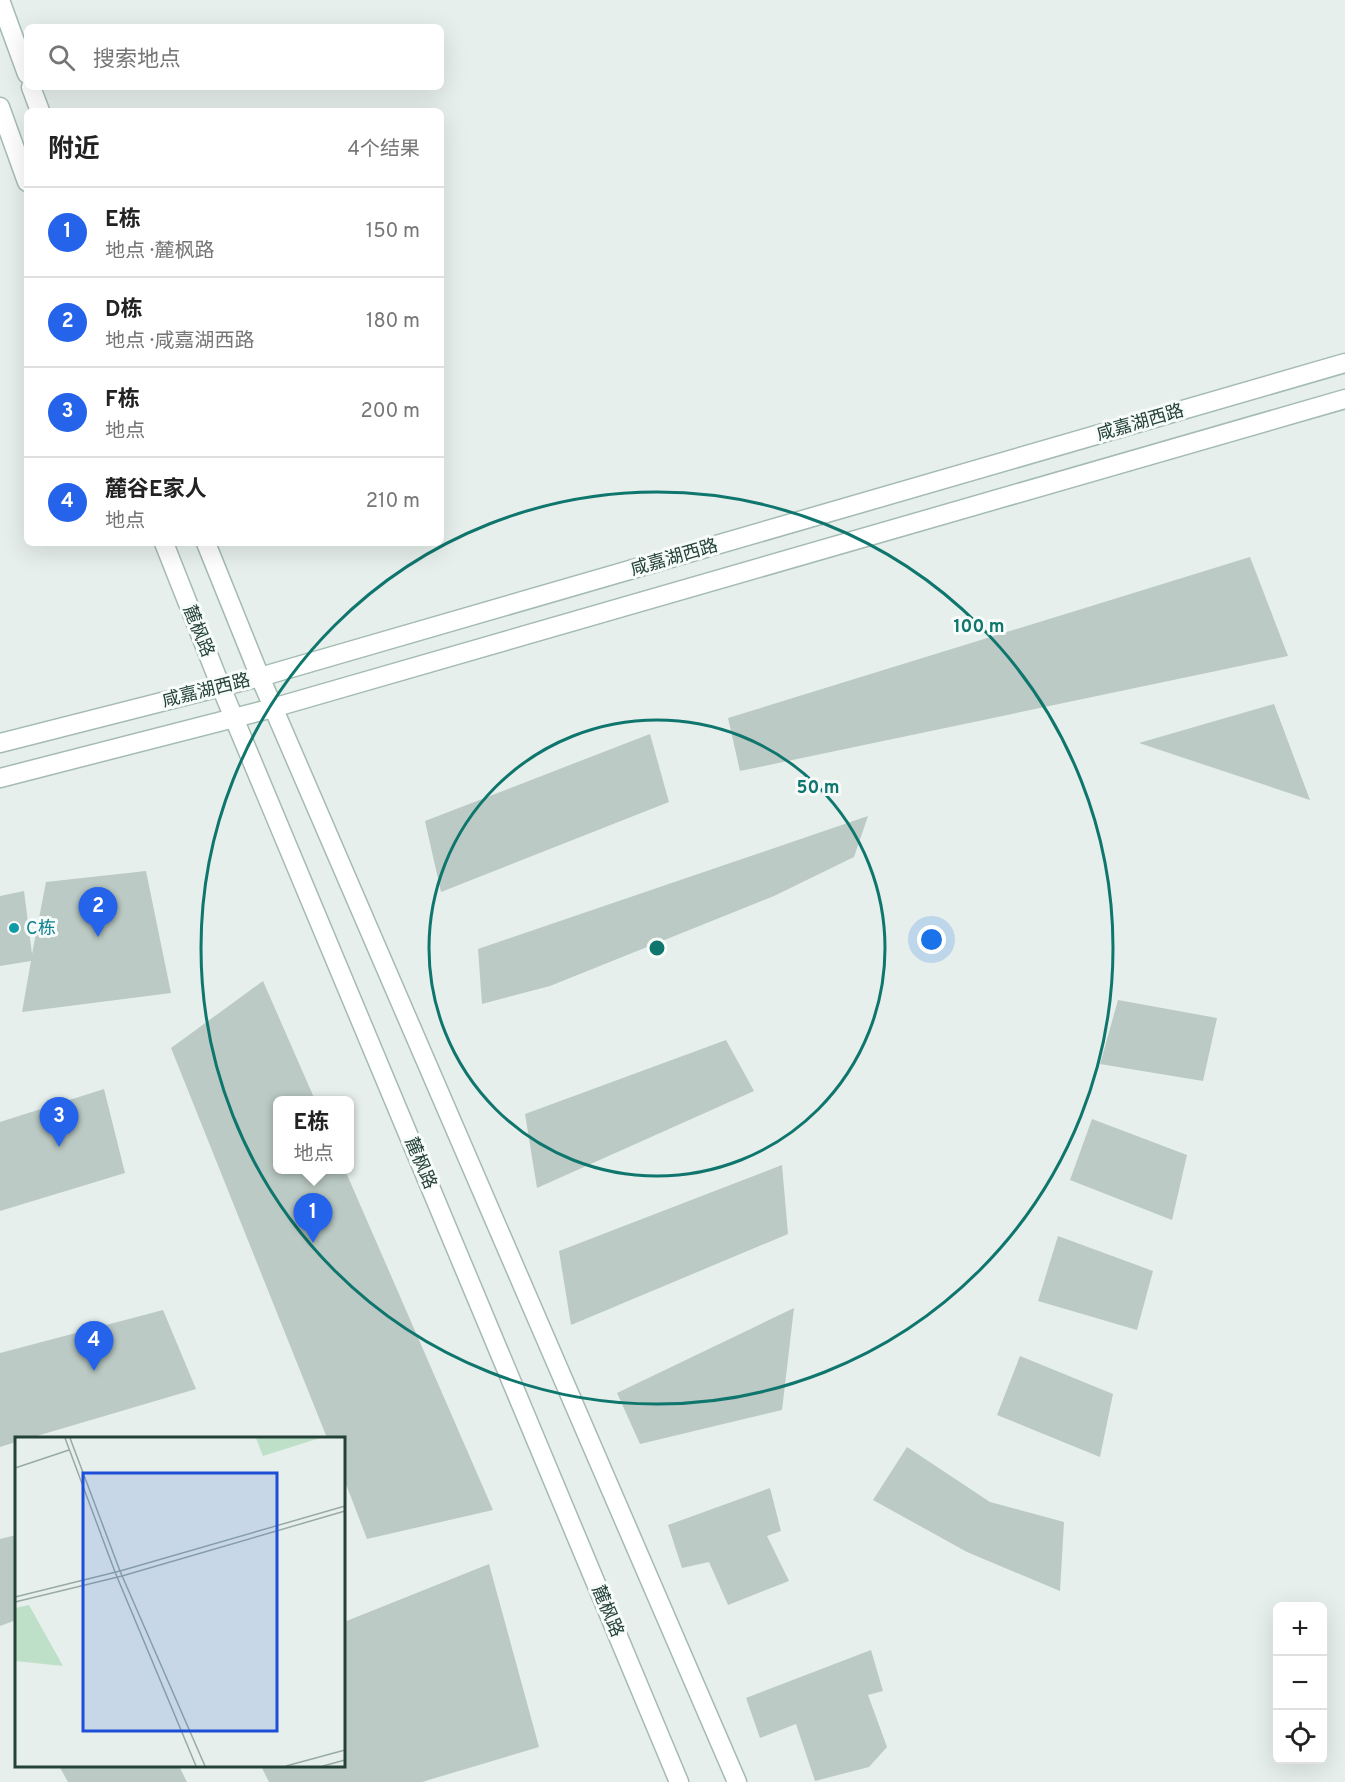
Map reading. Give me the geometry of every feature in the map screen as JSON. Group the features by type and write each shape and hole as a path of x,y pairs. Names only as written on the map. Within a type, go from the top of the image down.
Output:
{"main road":[{"path":"0,0 24,66"},
{"path":"33,90 39,108"},
{"path":"0,107 24,174"},
{"name":"咸嘉湖西路","path":"0,743 260,677 1345,363"},
{"name":"咸嘉湖西路","path":"0,778 274,708 1345,399"},
{"name":"麓枫路","path":"165,546 221,687 679,1782"},
{"path":"207,546 260,677 737,1782"}],"building":[{"path":"1250,557 1288,656 740,771 728,718"},
{"path":"1274,704 1310,800 1139,743"},
{"path":"650,734 669,802 441,892 425,821"},
{"path":"868,816 854,857 774,896 550,986 482,1004 478,949"},
{"path":"146,871 171,993 22,1012 31,961 0,966 0,896 24,891 32,954 46,882"},
{"path":"263,981 313,1096 273,1096 273,1174 347,1174 493,1510 367,1539 345,1482 345,1437 327,1437 171,1048"},
{"path":"1118,1000 1217,1018 1203,1081 1100,1064"},
{"path":"726,1040 754,1091 537,1188 525,1114"},
{"path":"104,1089 125,1173 0,1211 0,1122"},
{"path":"1092,1119 1187,1155 1172,1220 1070,1180"},
{"path":"782,1165 788,1234 571,1325 559,1251"},
{"path":"1058,1236 1153,1271 1137,1330 1038,1301"},
{"path":"794,1308 782,1410 640,1444 617,1393"},
{"path":"163,1310 196,1389 33,1437 15,1437 15,1442 0,1447 0,1353"},
{"path":"1020,1356 1113,1394 1100,1457 997,1415"},
{"path":"907,1447 990,1502 1064,1522 1060,1591 967,1552 873,1500"},
{"path":"770,1488 781,1531 767,1536 789,1581 728,1605 709,1562 682,1568 668,1525"},
{"path":"15,1535 15,1620 0,1626 0,1539"},
{"path":"489,1564 539,1747 422,1782 269,1782 262,1767 345,1767 345,1622"},
{"path":"871,1650 883,1691 868,1695 887,1747 869,1767 815,1781 796,1724 760,1738 746,1698"},
{"path":"60,1767 180,1767 187,1782 68,1782"}],"place":[{"name":"C栋","path":"14,928"},
{"name":"D栋","path":"98,937"},
{"name":"F栋","path":"59,1147"},
{"name":"E栋","path":"313,1243"},
{"name":"麓谷E家人","path":"94,1371"}]}
